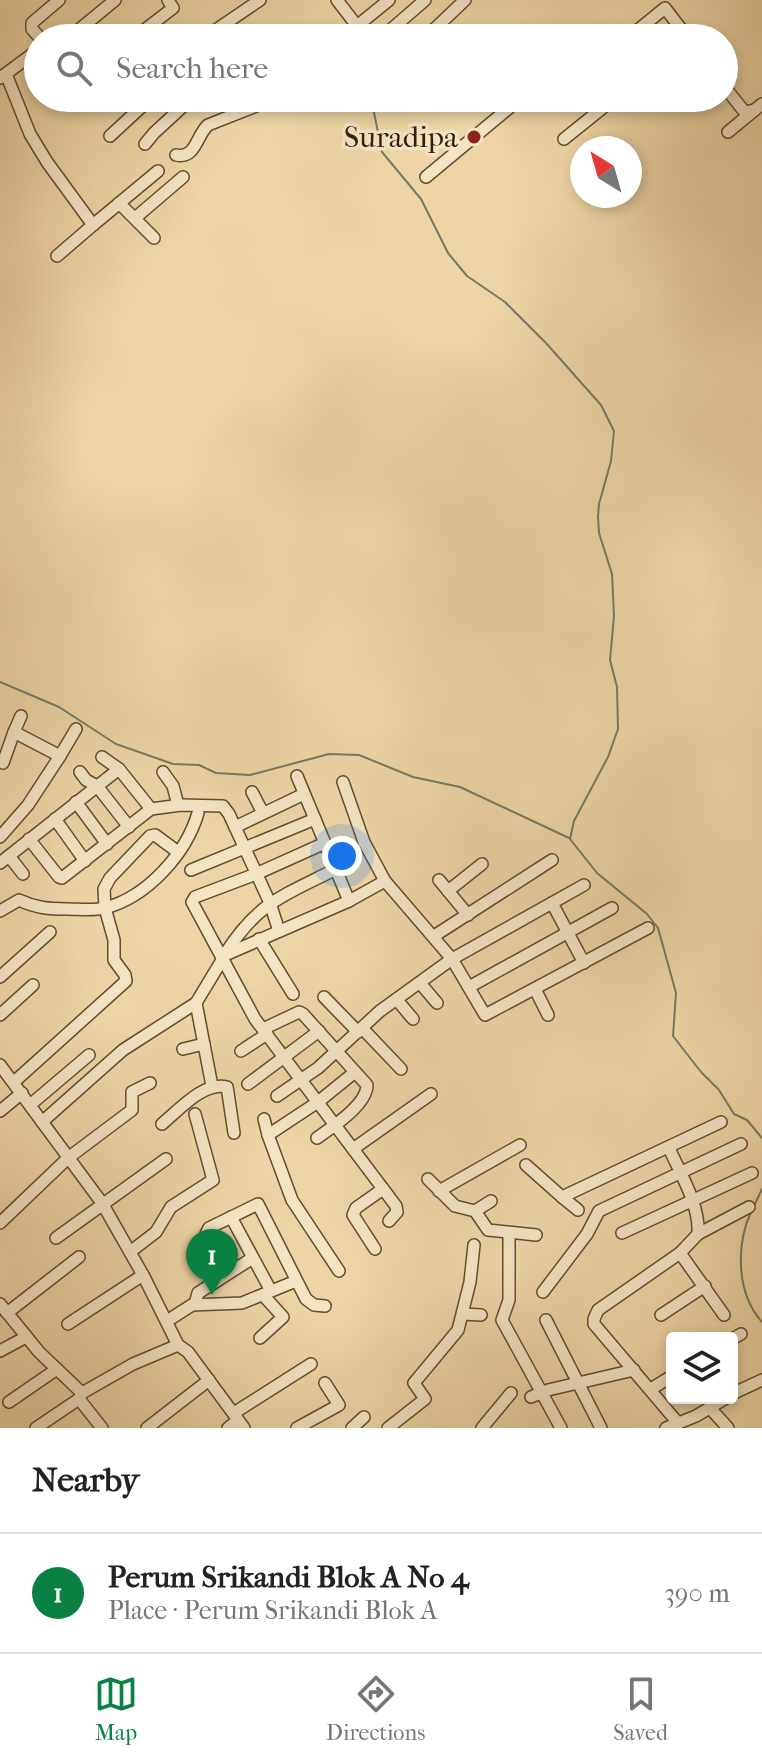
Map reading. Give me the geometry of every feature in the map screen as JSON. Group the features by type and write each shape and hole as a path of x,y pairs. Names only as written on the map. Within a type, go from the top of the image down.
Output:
{"street":[{"path":"31,24 59,0"},
{"path":"86,24 115,0"},
{"path":"152,24 173,8 168,0"},
{"path":"225,24 260,0"},
{"path":"337,0 356,24"},
{"path":"363,24 389,0"},
{"path":"397,24 425,0"},
{"path":"440,24 465,0"},
{"path":"642,24 664,3 678,24"},
{"path":"24,60 3,76 23,112 30,134 93,225"},
{"path":"738,104 747,112 758,107"},
{"path":"728,132 758,107"},
{"path":"110,136 136,112"},
{"path":"145,144 177,112"},
{"path":"176,155 191,153 201,131 208,125 239,112"},
{"path":"426,177 504,112"},
{"path":"564,139 598,112"},
{"path":"57,256 158,171"},
{"path":"135,218 183,177"},
{"path":"119,203 154,238"},
{"path":"3,763 21,716"},
{"path":"0,837 45,781 76,729"},
{"path":"14,732 60,756"},
{"path":"102,757 119,769 151,809"},
{"path":"23,874 5,859 119,769"},
{"path":"80,772 97,786 129,827"},
{"path":"163,772 173,786 178,805"},
{"path":"297,776 349,901"},
{"path":"343,782 364,842 385,881 452,959 485,1015 648,928"},
{"path":"252,792 263,813"},
{"path":"235,827 304,794"},
{"path":"76,802 107,844"},
{"path":"29,839 62,878 151,809 178,805 223,806 270,903 279,931"},
{"path":"0,911 19,900 38,908 105,908 145,889 178,852 192,830 198,813"},
{"path":"55,819 85,861"},
{"path":"191,870 315,819"},
{"path":"14,1082 126,981 115,963 114,940 105,908 107,882 150,836 155,835 178,852"},
{"path":"325,843 192,900 251,1012 398,1211 389,1221"},
{"path":"434,936 552,860"},
{"path":"448,891 482,864"},
{"path":"42,1122 123,1050 196,1003 243,927 270,903 336,869"},
{"path":"439,880 468,915"},
{"path":"224,956 349,901 385,881"},
{"path":"277,1096 452,959 584,885"},
{"path":"552,903 584,963"},
{"path":"469,987 612,908"},
{"path":"0,977 50,932"},
{"path":"259,939 293,994"},
{"path":"420,983 437,1003"},
{"path":"0,1015 33,985"},
{"path":"535,989 548,1015"},
{"path":"324,997 401,1069"},
{"path":"397,1000 413,1019"},
{"path":"196,1003 212,1086"},
{"path":"241,1051 265,1031 299,1012 367,1085 366,1093 335,1125 317,1138"},
{"path":"248,1084 319,1031"},
{"path":"183,1049 204,1044"},
{"path":"30,1105 89,1055"},
{"path":"1,1069 14,1082 102,1203 178,1345 186,1350 239,1420"},
{"path":"268,1135 318,1102 355,1072"},
{"path":"0,1223 68,1158 132,1110 132,1092 150,1083"},
{"path":"162,1124 189,1100 212,1086 227,1087 234,1133"},
{"path":"0,1111 22,1093"},
{"path":"353,1149 431,1094"},
{"path":"130,1252 153,1235 171,1207 213,1180 195,1114"},
{"path":"264,1119 292,1200 339,1271"},
{"path":"562,1197 721,1122"},
{"path":"543,1292 587,1234 599,1211 741,1144"},
{"path":"439,1191 520,1145"},
{"path":"669,1148 692,1201 698,1234"},
{"path":"56,1238 166,1159"},
{"path":"526,1165 578,1210"},
{"path":"622,1233 752,1173"},
{"path":"428,1179 455,1206 475,1211 488,1230 536,1235"},
{"path":"375,1249 353,1213 383,1189"},
{"path":"475,1211 491,1201"},
{"path":"214,1249 207,1231 255,1204 260,1205 309,1303 325,1306"},
{"path":"716,1404 671,1426 651,1389 594,1324 595,1314 680,1253 698,1234 749,1207"},
{"path":"231,1217 267,1293 283,1317 260,1338"},
{"path":"509,1233 509,1300 502,1320 536,1394 561,1428"},
{"path":"388,1428 425,1399 414,1383 454,1336 463,1314 474,1245"},
{"path":"680,1253 724,1315"},
{"path":"79,1257 4,1308 80,1396 102,1428"},
{"path":"195,1304 198,1293 248,1261"},
{"path":"68,1324 143,1275"},
{"path":"167,1321 195,1304 242,1303 296,1281"},
{"path":"661,1315 705,1286"},
{"path":"463,1314 481,1315"},
{"path":"546,1320 601,1428"},
{"path":"0,1351 26,1337"},
{"path":"36,1428 80,1396 143,1359 178,1345"},
{"path":"228,1428 311,1364"},
{"path":"9,1402 57,1369"},
{"path":"536,1394 634,1370"},
{"path":"147,1428 209,1380"},
{"path":"651,1389 666,1380"},
{"path":"738,1391 762,1380"},
{"path":"297,1428 339,1405 325,1383"},
{"path":"482,1428 511,1393"},
{"path":"710,1408 728,1428"},
{"path":"352,1428 364,1417"}],"waterway":[{"path":"374,112 382,152 421,199 448,253 467,276 505,302 546,343 601,405 614,431 611,461 598,517 599,533 612,574 614,616 610,660 617,687 618,729 608,757 574,821 570,839 597,873 647,914 658,928 676,993 673,1036 719,1090 734,1114 747,1120 762,1138"},
{"path":"0,682 59,707 116,744 173,764 199,765 216,773 250,775 329,754 359,755 413,777 460,787 569,838"},
{"path":"754,1206 762,1189"},
{"path":"751,1212 743,1239 741,1268 747,1297 762,1322"}],"place":[{"name":"Suradipa","path":"474,137"},
{"name":"Perum Srikandi Blok A No 4","path":"212,1295"}]}
